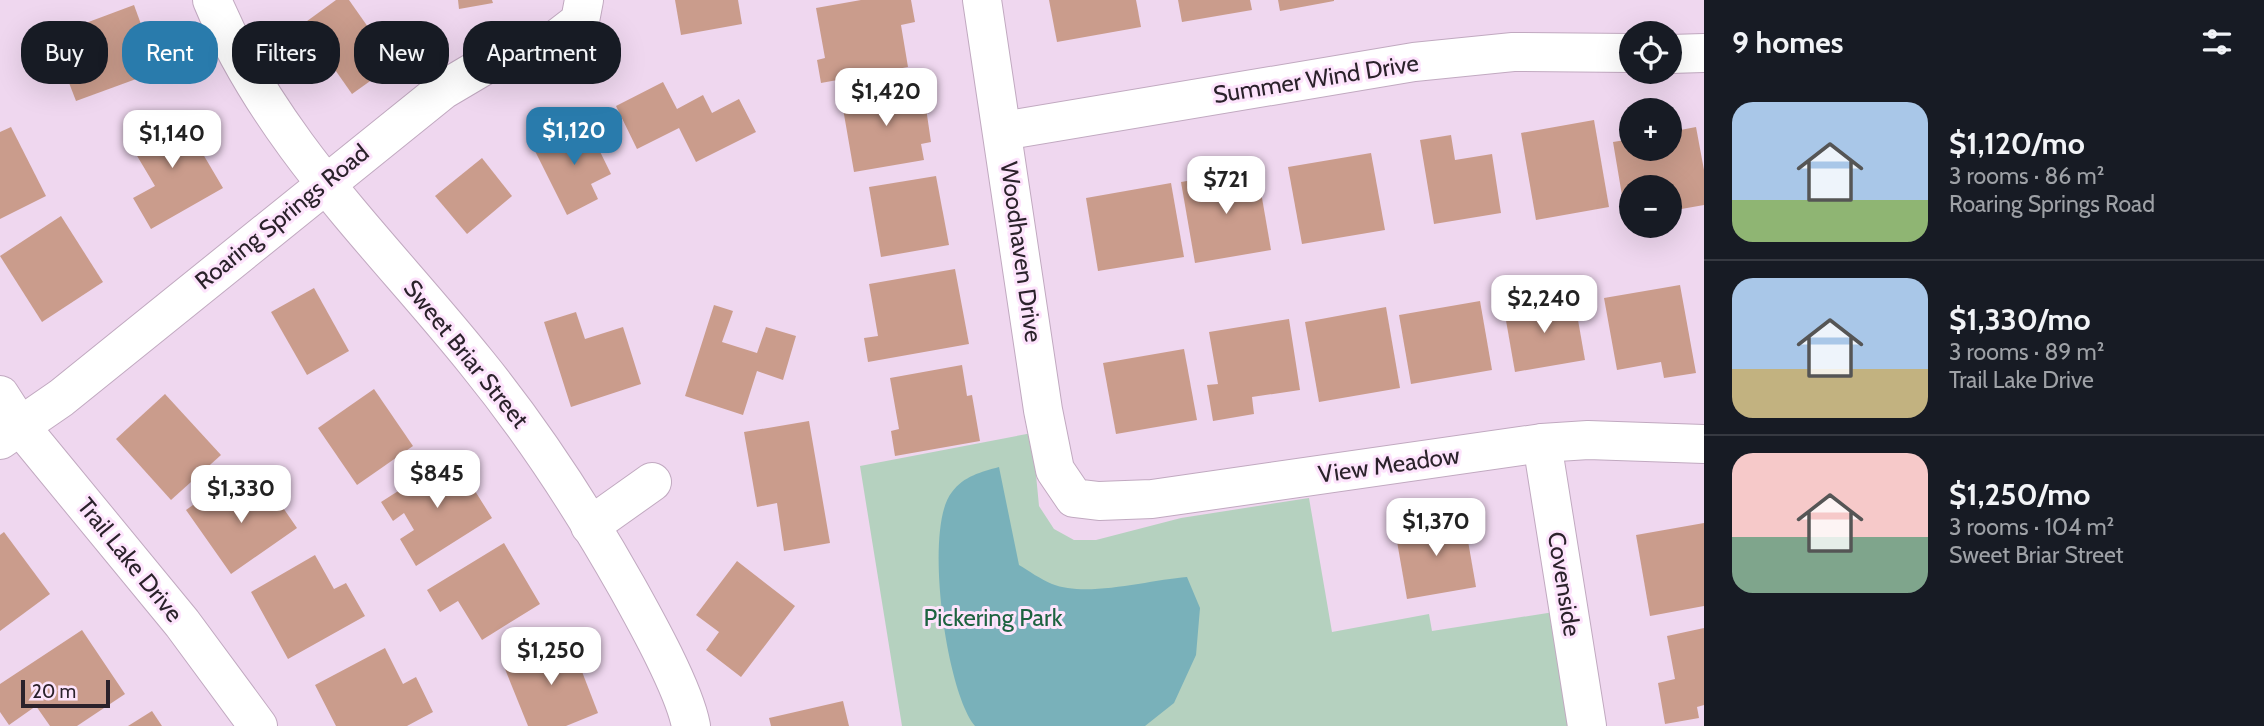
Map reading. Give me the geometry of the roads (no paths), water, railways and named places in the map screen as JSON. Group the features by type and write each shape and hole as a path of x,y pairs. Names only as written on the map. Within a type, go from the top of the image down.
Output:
{"street":[{"name":"Sweet Briar Street","path":"212,0 228,38 268,109 323,183 476,362 530,432 639,610 691,726"},
{"name":"Woodhaven Drive","path":"982,0 1048,434 1055,470 1074,498"},
{"name":"Roaring Springs Road","path":"7,420 61,398 323,183 443,90 487,64 526,53 558,38 582,10"},
{"name":"Summer Wind Drive","path":"1003,131 1414,62 1513,52 1619,53"},
{"path":"1682,54 1704,53"},
{"name":"Trail Lake Drive","path":"7,420 182,623 258,726"},
{"name":"View Meadow","path":"1074,498 1099,501 1152,499 1542,443 1588,440 1704,443"},
{"name":"Covenside","path":"1542,443 1587,726"},
{"path":"590,526 652,482"}],"park label":[{"name":"Pickering Park","path":"993,618"}]}
